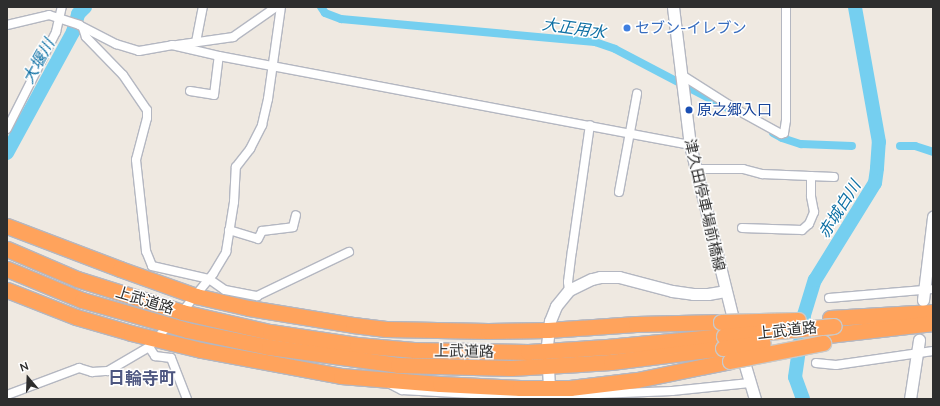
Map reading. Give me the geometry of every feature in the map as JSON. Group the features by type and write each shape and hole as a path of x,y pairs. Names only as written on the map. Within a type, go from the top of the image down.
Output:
{"highway":[{"path":"7,226 126,272 191,301 249,308 385,333 442,331 547,337 636,324 722,335"},
{"name":"上武道路","path":"7,249 77,279 182,312 270,332 357,345 414,350 528,352 607,347 722,335 829,330 933,313"},
{"name":"上武道路","path":"7,268 82,300 187,330 268,347 398,365 510,368 611,362 722,335"},
{"path":"7,290 153,344 341,376 382,373 447,385 549,388 613,383 730,361 829,330 933,323"}],"main road":[{"name":"津久田停車場前橋線","path":"673,7 680,75 690,145 725,290 755,399"},
{"path":"927,293 933,217"},
{"path":"547,337 556,306 570,290 584,282 609,277 628,279 682,293 708,294 725,290"},
{"path":"910,399 919,340"},
{"path":"548,368 549,388"}],"street":[{"path":"7,129 56,32 61,18 62,7"},
{"path":"196,42 203,7"},
{"path":"7,25 49,15 81,26 116,44 139,51 233,37 276,7"},
{"path":"191,301 209,279 226,252 234,202 236,167 250,149 262,125 273,66 281,7"},
{"path":"680,75 732,107 781,134 784,133 786,120 786,7"},
{"path":"81,26 86,37 123,76 147,110 136,160 146,251 152,266 209,279 225,290 257,296 349,252"},
{"path":"172,45 219,56 690,145"},
{"path":"190,91 214,95 219,56"},
{"path":"619,192 638,94"},
{"path":"570,290 568,282 590,126"},
{"path":"696,169 743,169 762,174 834,177"},
{"path":"742,228 802,230 809,224 814,212 810,196 810,176"},
{"path":"229,230 258,239 262,231 294,228 296,215"},
{"path":"829,298 927,293"},
{"path":"7,395 79,368 92,372 108,371 153,344 168,326"},
{"path":"153,344 155,356 171,358 187,399"},
{"path":"816,364 836,365 933,351"},
{"path":"382,373 396,389 524,398 672,391 750,383"}],"waterway":[{"name":"大堰川","path":"7,153 73,32 78,14 85,7"},
{"name":"大正用水","path":"321,7 325,13 341,19 595,42 615,49 733,111"},
{"name":"赤城白川","path":"803,399 795,377 804,315 815,280 875,183 877,168 879,142 855,7"},
{"name":"大正用水","path":"773,133 782,138 801,144 852,146"},
{"name":"大正用水","path":"900,146 915,146 933,152"}],"place":[{"name":"セブン-イレブン","path":"627,28"},
{"name":"原之郷入口","path":"689,110"}],"district":[{"name":"日輪寺町","path":"142,378"}]}
